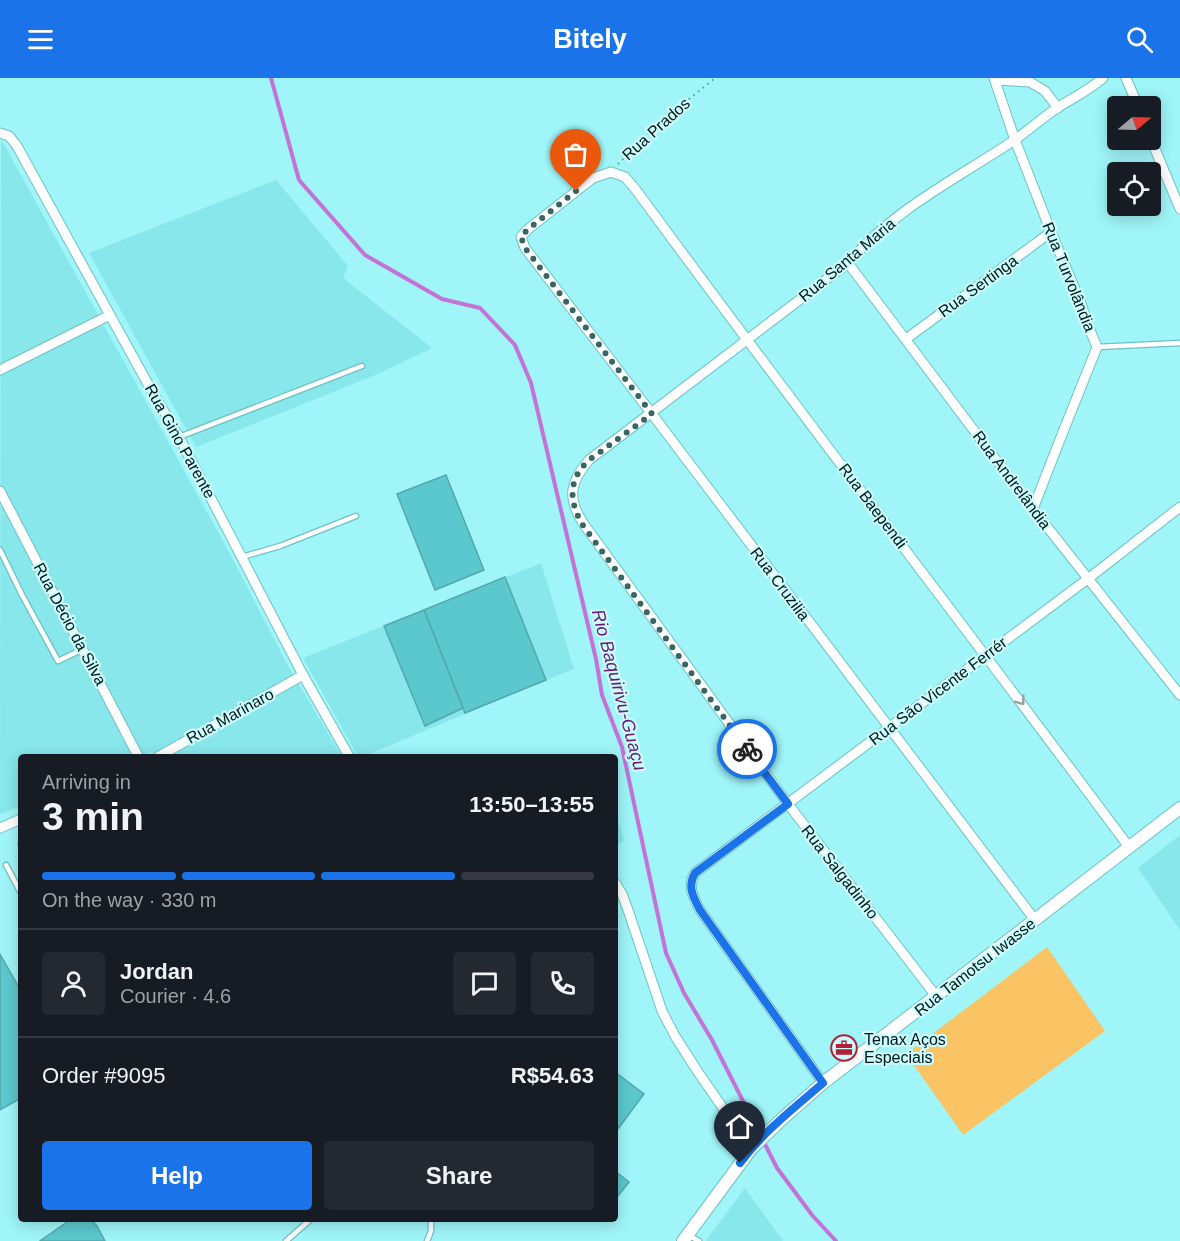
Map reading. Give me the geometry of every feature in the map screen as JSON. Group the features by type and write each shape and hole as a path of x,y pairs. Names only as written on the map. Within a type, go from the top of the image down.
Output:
{"street":[{"name":"Rua Santa Maria","path":"599,453 848,263 881,230 925,197 1015,140 1103,78"},
{"path":"1126,78 1134,96"},
{"path":"995,79 1030,80 1045,91 1058,108"},
{"name":"Rua Turvolândia","path":"995,79 1015,140 1097,347 1034,509"},
{"name":"Rua Gino Parente","path":"0,133 9,136 17,146 179,437 303,675 348,754"},
{"path":"1155,150 1179,206"},
{"name":"Rua Prados","path":"525,248 521,237 527,230 593,178 611,172"},
{"name":"Rua Baependi","path":"611,172 625,177 636,189 747,341 1130,847"},
{"name":"Rua Sertinga","path":"906,339 1051,232"},
{"name":"Rua Cruzilia","path":"525,248 1035,920"},
{"name":"Rua Andrelândia","path":"848,263 1034,509 1180,695"},
{"path":"0,370 110,315"},
{"name":"Rua Salgadinho","path":"599,453 589,460 575,480 572,501 582,524 788,804 936,996"},
{"name":"Rua Décio da Silva","path":"0,491 137,754"},
{"name":"Rua São Vicente Ferrér","path":"823,1083 700,910 691,888 691,880 695,873 1089,578 1180,507"},
{"name":"Rua Marinaro","path":"163,754 303,675"},
{"name":"Rua Tamotsu Iwasse","path":"690,1239 752,1148 823,1083 1180,808"},
{"path":"0,828 18,820"},
{"path":"618,888 628,910 662,1011 696,1069 752,1148"}],"lane":[{"path":"1097,347 1180,343"},
{"path":"179,437 362,366"},
{"path":"242,557 280,546 356,516"},
{"path":"0,550 58,661 83,649"},
{"path":"6,865 18,887"},
{"path":"286,1241 308,1222"},
{"path":"427,1241 431,1231 431,1222"}],"path":[{"name":"Rua Prados","path":"611,172 662,121 715,78"}],"shaded area":[{"path":"1,139 229,552 288,666 340,754 154,754 153,751 146,754 18,754 18,807 0,814"},
{"path":"276,180 348,266 343,278 432,348 380,373 196,447 89,253"},
{"path":"541,563 574,669 369,754 357,754 303,658"},
{"path":"618,819 624,840 618,845"},
{"path":"1180,835 1180,930 1138,868"},
{"path":"1047,947 1105,1031 963,1135 906,1054"},
{"path":"745,1188 783,1241 706,1241 710,1235"}],"building":[{"path":"446,475 484,570 435,590 397,494"},
{"path":"505,577 546,680 465,713 424,610"},
{"path":"424,610 463,708 425,726 384,626"},
{"path":"0,954 18,986 18,1100 0,1110"},
{"path":"618,1074 644,1094 618,1129"},
{"path":"618,1173 629,1182 618,1196"},
{"path":"67,1222 93,1222 105,1241 40,1241"}],"waterway":[{"name":"Rio Baquirivu-Guaçu","path":"271,78 299,180 365,255 442,299 480,308 515,345 531,383 596,659 602,695 622,747 666,953 684,993 712,1040 777,1168 812,1215 836,1241"}],"way so far":[{"path":"576,191 521,237 525,248 652,414 589,460 575,480 572,501 582,524 747,749"}],"place":[{"name":"Tenax Aços Especiais","path":"844,1048"}],"route":[{"path":"740,1163 751,1149 823,1083 700,910 691,888 691,880 695,873 788,804 747,749"}]}
